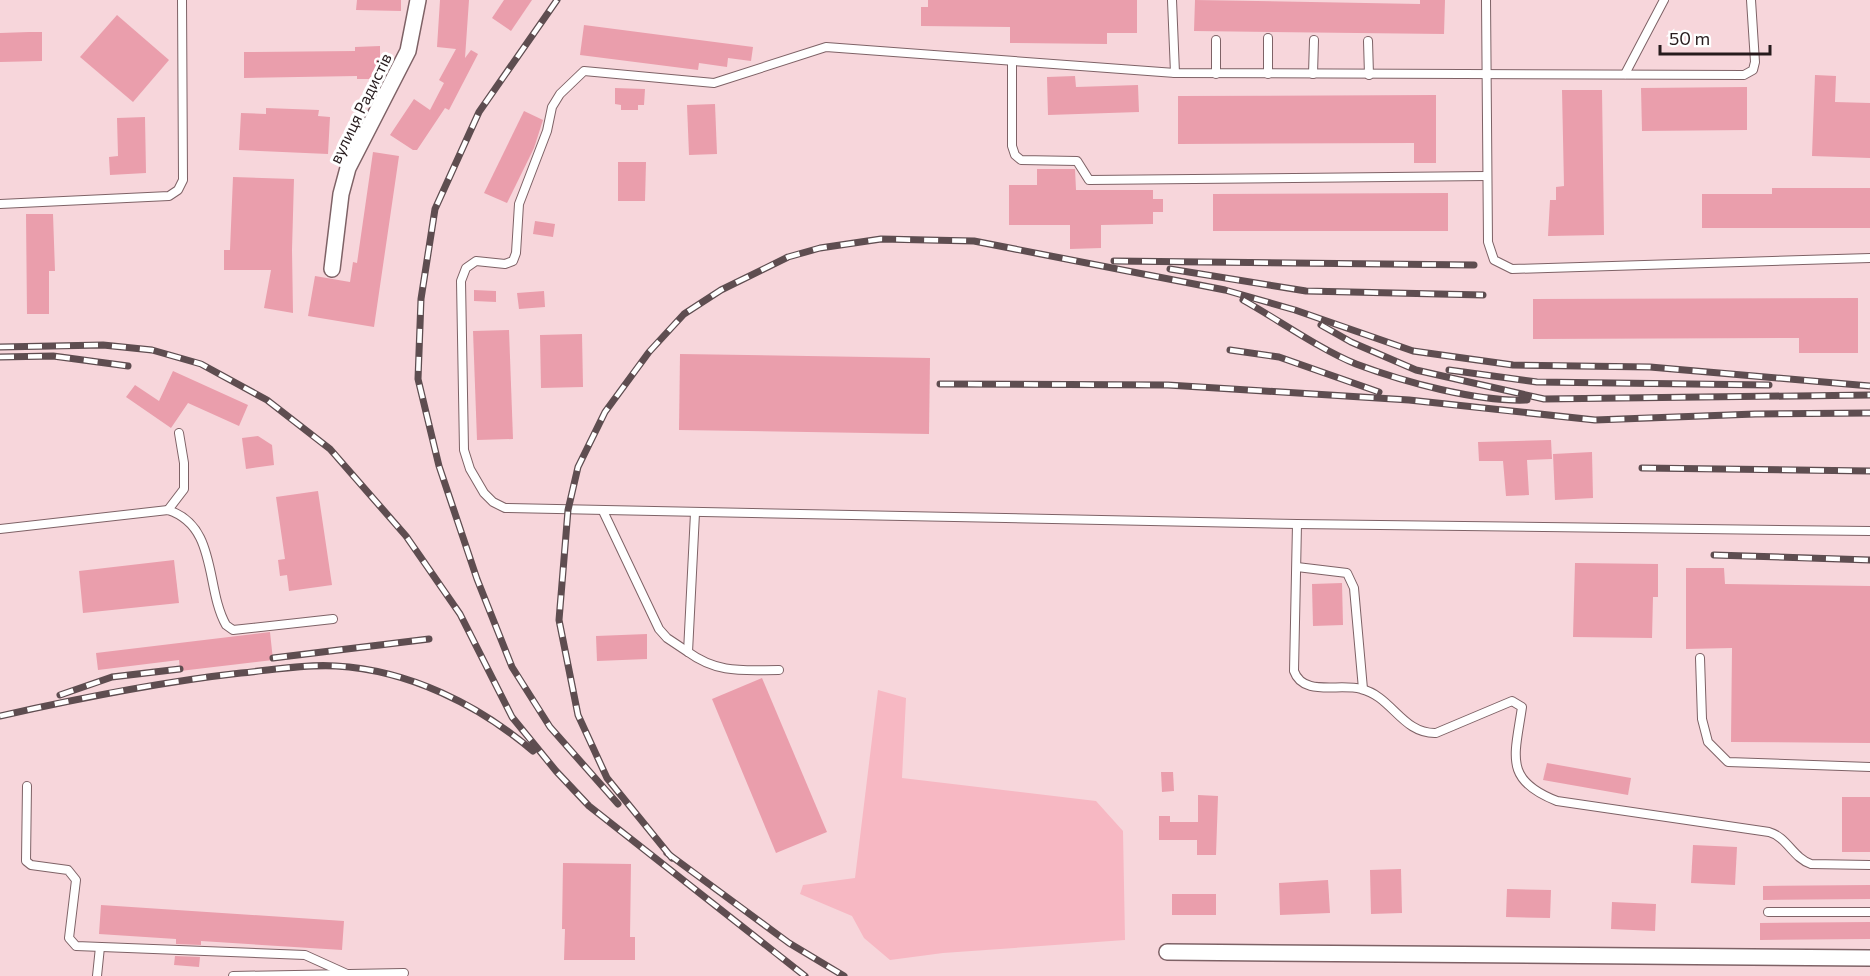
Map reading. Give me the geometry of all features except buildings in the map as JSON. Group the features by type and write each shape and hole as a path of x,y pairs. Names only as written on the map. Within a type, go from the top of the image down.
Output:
{"street":[{"name":"вулиця Радистів","path":"332,269 341,194 348,168 408,51 418,0"},
{"path":"1167,952 1870,958"}],"lane":[{"path":"0,204 169,195 178,190 183,180 182,0"},
{"path":"1172,0 1175,74"},
{"path":"1486,0 1488,243 1494,260 1512,269 1870,258"},
{"path":"1625,74 1664,0"},
{"path":"1752,0 1755,62 1753,69 1744,75 1175,74 826,47 714,83 584,71 560,94 552,107 547,130 519,204 516,253 513,261 506,264 476,261 466,268 461,280 464,450 470,469 484,493 493,502 505,508 1297,524 1870,531"},
{"path":"1268,38 1268,74"},
{"path":"1216,40 1216,74"},
{"path":"1313,74 1314,40"},
{"path":"1368,41 1369,75"},
{"path":"1012,63 1012,147 1015,155 1021,160 1077,160 1089,180 1487,176"},
{"path":"168,510 184,489 184,463 179,433"},
{"path":"0,529 168,510 182,515 193,526 207,550 226,625 233,630 333,619"},
{"path":"603,511 659,628 667,638 705,664 728,670 779,670"},
{"path":"688,652 695,513"},
{"path":"1297,524 1294,671 1297,679 1305,686 1363,689 1410,727 1424,734 1436,733 1512,701 1518,702 1522,707 1515,759 1520,776 1535,792 1557,801 1769,831 1781,837 1804,862 1870,865"},
{"path":"1297,567 1347,573 1354,588 1363,689"},
{"path":"1700,658 1702,719 1708,742 1728,762 1870,767"},
{"path":"27,786 26,861 31,865 68,870 73,874 76,880 69,938 76,946 305,955 347,974"},
{"path":"1768,912 1870,912"},
{"path":"97,976 100,947"},
{"path":"233,976 404,973"}],"shaded area":[{"path":"878,690 906,698 902,778 1096,801 1123,831 1125,940 943,953 890,960 864,938 852,916 800,894 803,885 855,878"}],"railway":[{"path":"557,0 479,112 435,209 421,299 418,379 439,466 477,579 512,667 550,727 618,804"},
{"path":"672,858 607,778 578,715 559,620 568,510 578,467 605,412 649,352 684,314 721,290 788,257 820,248 881,239 974,241 1225,290 1295,310 1413,351 1513,365 1650,367 1870,386"},
{"path":"1114,261 1474,265"},
{"path":"1170,269 1306,291 1483,295"},
{"path":"1243,300 1328,351 1375,371 1418,384 1464,394 1486,398 1527,400"},
{"path":"1321,325 1351,342 1416,370 1544,399 1870,395"},
{"path":"0,347 103,345 152,350 201,364 267,400 330,449 406,536 460,614 512,717 556,771 589,806 805,976"},
{"path":"1230,350 1279,357 1379,392"},
{"path":"0,357 53,356 128,366"},
{"path":"1449,370 1537,382 1769,385"},
{"path":"940,384 1168,385 1409,400 1595,420 1755,414 1870,413"},
{"path":"1642,468 1870,471"},
{"path":"1714,555 1870,560"},
{"path":"273,658 429,639"},
{"path":"0,716 180,681 289,668 336,666 390,674 442,693 490,719 533,751"},
{"path":"60,695 112,677 180,669"},
{"path":"667,853 789,943 844,976"}]}
